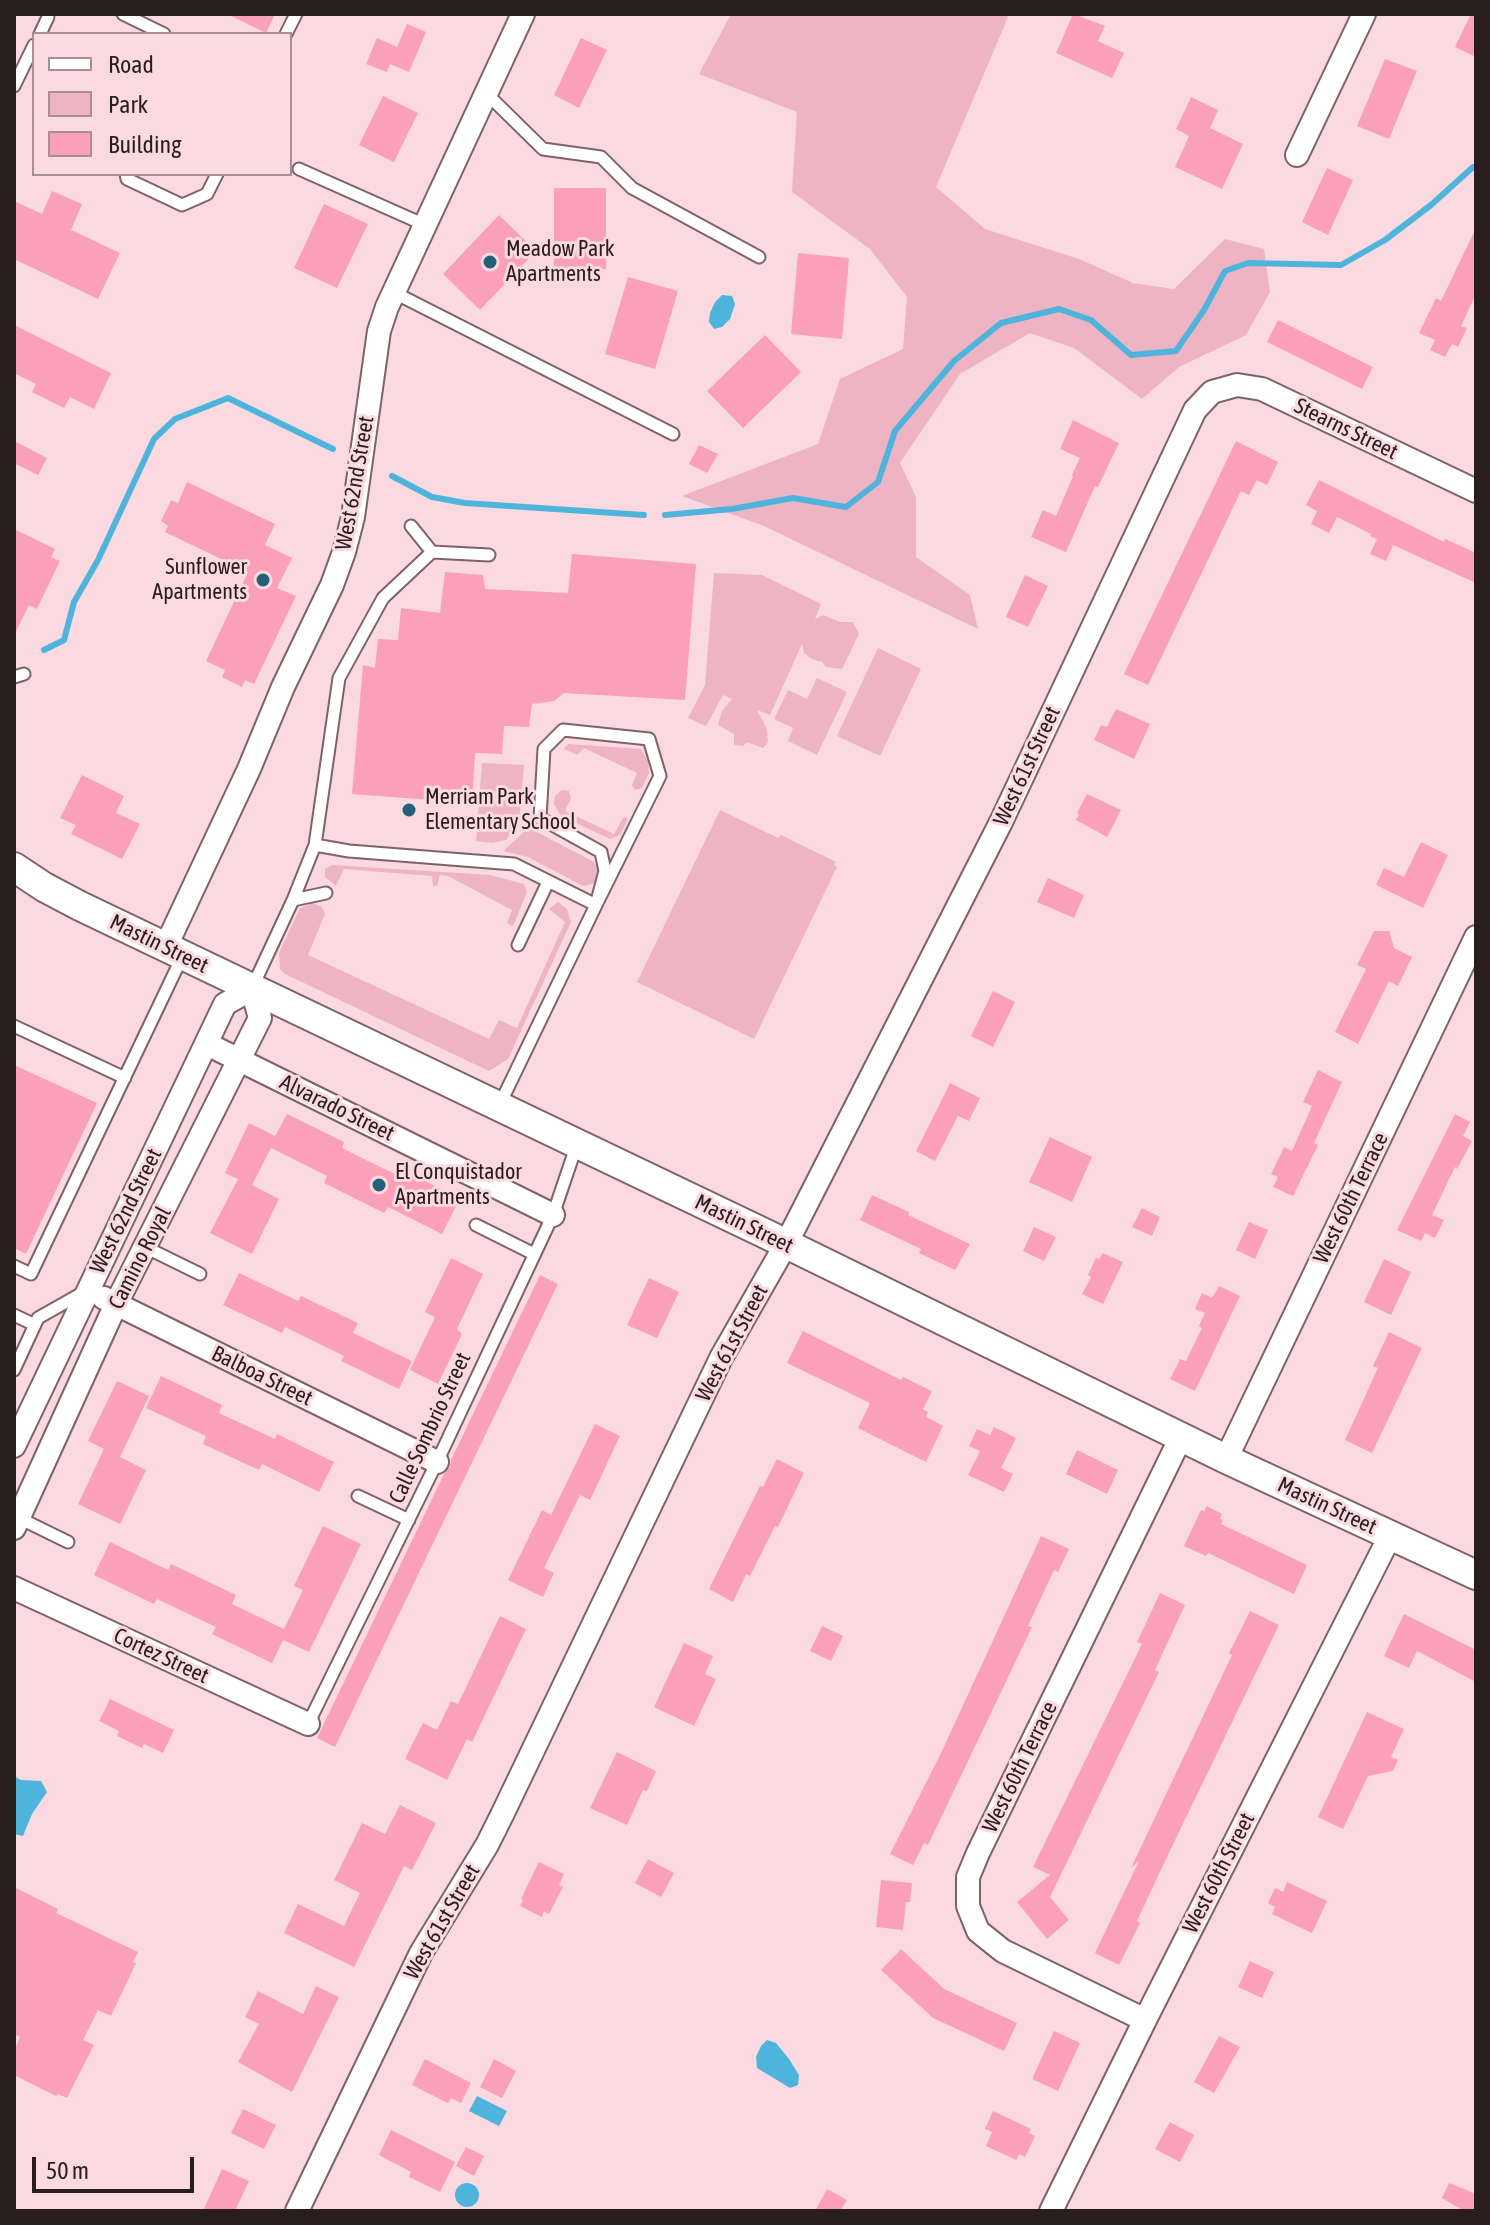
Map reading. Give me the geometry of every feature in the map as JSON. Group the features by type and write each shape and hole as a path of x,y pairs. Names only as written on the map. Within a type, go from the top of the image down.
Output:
{"street":[{"name":"West 62nd Street","path":"174,950 283,687 332,585 344,552 353,517 379,331 393,292 523,14"},
{"path":"1297,155 1364,14"},
{"name":"Stearns Street","path":"1212,392 1237,385 1262,389 1476,491"},
{"name":"West 61st Street","path":"297,2211 421,1953 502,1815 721,1358 786,1244 1001,822 1195,410 1212,392"},
{"name":"Mastin Street","path":"14,867 80,906 786,1244 1226,1459 1476,1575"},
{"name":"West 60th Terrace","path":"1226,1459 1476,937"},
{"name":"West 62nd Street","path":"14,1446 225,1004 252,989"},
{"name":"Camino Royal","path":"16,1523 116,1304 260,1018 252,989"},
{"name":"Alvarado Street","path":"207,1044 553,1215"},
{"name":"Balboa Street","path":"88,1290 437,1462"},
{"name":"West 60th Terrace","path":"1145,2020 1003,1951 978,1931 968,1906 968,1877 1181,1437"},
{"name":"West 60th Street","path":"1051,2211 1390,1536"},
{"name":"Cortez Street","path":"14,1588 308,1724"}],"lane":[{"path":"123,14 160,32"},
{"path":"287,32 296,14"},
{"path":"41,32 48,17"},
{"path":"14,86 32,49"},
{"path":"486,93 543,149 601,157 632,188 759,257"},
{"path":"299,169 425,225"},
{"path":"126,176 182,205 207,194 216,176"},
{"path":"393,292 673,434"},
{"path":"411,526 432,552"},
{"path":"252,989 315,845 339,678 383,598 432,552 489,555"},
{"path":"499,1106 660,776 649,739 563,730 544,749 540,818 601,852 605,871 596,905"},
{"path":"315,845 349,851 514,864 596,905"},
{"path":"518,945 548,882"},
{"path":"293,900 326,893"},
{"path":"14,1266 31,1274 125,1078 174,950"},
{"path":"14,1026 125,1078"},
{"name":"Calle Sombrio Street","path":"308,1724 437,1462 553,1215 578,1144"},
{"path":"476,1225 534,1254"},
{"path":"145,1247 200,1274"},
{"path":"14,1370 38,1318 88,1290"},
{"path":"14,1315 35,1325"},
{"path":"358,1496 409,1520"},
{"path":"16,1523 68,1542"}],"green space":[{"path":"731,14 1004,14 1008,17 936,187 985,229 1079,259 1133,283 1174,289 1225,239 1264,249 1270,292 1246,335 1179,367 1142,399 1074,348 1030,333 960,374 900,463 916,497 916,557 970,595 978,629 764,526 682,496 818,444 840,379 903,349 907,297 870,249 792,192 797,112 699,74"},
{"path":"714,573 762,575 821,604 815,619 823,615 840,622 853,622 859,634 842,669 826,667 812,659 804,653 802,644 770,715 757,710 767,729 768,742 763,748 747,742 743,746 734,745 734,734 718,725 722,711 732,699 723,695 706,726 688,718 705,685"},
{"path":"878,648 921,669 880,756 837,736"},
{"path":"817,678 847,692 817,755 788,741 793,728 774,719 788,690 807,699"},
{"path":"568,744 641,749 648,761 649,773 642,788 635,790 632,785 637,773 584,748 577,755 564,749"},
{"path":"482,763 524,765 519,821 506,840 492,843 476,841"},
{"path":"562,790 569,791 571,798 565,811 614,834 626,817 628,819 620,835 610,839 561,816 554,804 555,796"},
{"path":"720,810 778,838 781,835 836,862 834,865 837,867 754,1039 637,982"},
{"path":"533,830 594,862 599,871 595,883 583,886 528,857 503,851 525,831"},
{"path":"332,865 490,875 524,884 527,892 513,926 507,923 512,910 448,876 440,875 437,886 433,886 432,876 344,869 336,886 325,877 325,869"},
{"path":"558,902 567,909 571,922 508,1059 489,1071 280,969 279,953 300,908 313,903 322,907 325,914 308,955 489,1039 499,1020 517,1028 565,922 549,909"}],"water":[{"path":"722,295 732,296 735,304 730,319 722,327 714,329 709,322 710,313"},
{"path":"14,1776 21,1780 41,1781 47,1792 32,1814 23,1836 14,1834"},
{"path":"767,2040 776,2043 789,2059 799,2075 798,2085 790,2088 757,2068 756,2057"},
{"path":"477,2096 507,2111 499,2126 469,2111"},
{"path":"467,2183 475,2187 479,2195 475,2203 467,2207 459,2203 455,2195 459,2187"}],"building":[{"path":"227,14 275,14 264,32"},
{"path":"1073,14 1105,26 1098,41 1124,53 1112,78 1056,53"},
{"path":"1471,14 1476,14 1476,57 1455,47"},
{"path":"407,24 426,32 409,72 390,64 387,72 366,64 377,38 397,47"},
{"path":"581,38 607,50 579,108 554,95"},
{"path":"1385,59 1417,71 1389,139 1357,126"},
{"path":"383,96 418,113 394,162 359,145"},
{"path":"1191,97 1218,110 1210,128 1243,144 1222,189 1175,167 1189,136 1176,129"},
{"path":"1327,168 1353,180 1328,235 1302,222"},
{"name":"Meadow Park Apartments","path":"554,188 606,188 606,269 554,269"},
{"path":"52,191 82,204 71,230 120,253 98,299 14,259 14,201 42,214"},
{"path":"324,204 368,224 337,288 294,268"},
{"name":"Meadow Park Apartments","path":"499,215 536,251 480,310 443,274"},
{"path":"1476,228 1476,294 1461,326 1467,328 1458,347 1452,344 1445,357 1430,350 1435,340 1419,333 1436,298 1441,301"},
{"path":"798,253 849,258 842,339 791,334"},
{"name":"Meadow Park Apartments","path":"628,277 678,291 655,369 605,354"},
{"path":"1278,320 1373,367 1362,389 1267,342"},
{"path":"14,325 111,373 94,409 70,397 64,408 32,392 36,384 14,373"},
{"path":"765,335 801,372 743,428 707,391"},
{"path":"1073,420 1119,443 1098,487 1095,486 1066,552 1031,537 1043,510 1056,516 1080,458 1060,449"},
{"path":"14,441 47,458 38,475 14,463"},
{"path":"1236,441 1278,462 1267,485 1257,480 1249,495 1241,491 1148,685 1124,674"},
{"path":"699,445 718,454 707,473 689,464"},
{"path":"1319,480 1444,542 1445,539 1476,553 1476,583 1393,545 1386,561 1370,554 1377,539 1337,517 1329,533 1311,524 1317,511 1306,505"},
{"name":"Sunflower Apartments","path":"187,482 275,524 265,545 292,558 277,588 296,596 254,684 245,680 242,687 222,677 225,670 206,661 248,572 165,532 168,526 161,521 171,500 178,503"},
{"path":"14,529 55,549 51,557 60,561 37,609 29,605 14,635"},
{"name":"Merriam Park Elementary School","path":"572,554 696,564 685,700 564,693 554,701 532,704 529,727 504,726 502,754 475,753 472,803 352,794 363,665 375,668 378,639 398,640 401,608 440,613 445,572 483,575 485,589 568,593"},
{"path":"1025,575 1048,586 1028,627 1006,617"},
{"path":"1116,709 1150,724 1134,759 1094,740 1101,725 1107,727"},
{"path":"82,775 124,796 116,813 140,824 122,859 71,834 76,825 60,818"},
{"path":"1087,794 1121,810 1107,837 1076,820"},
{"path":"1421,842 1448,855 1423,908 1376,885 1384,868 1404,877"},
{"path":"1048,878 1084,895 1074,918 1037,902"},
{"path":"1374,931 1389,931 1394,948 1412,957 1398,986 1389,981 1358,1044 1335,1032 1366,969 1357,965"},
{"path":"993,991 1015,1002 993,1047 971,1036"},
{"path":"14,1065 97,1103 26,1254 14,1248"},
{"path":"1318,1070 1342,1082 1314,1143 1318,1145 1293,1196 1273,1187 1278,1177 1271,1174 1284,1147 1292,1151 1312,1106 1303,1102"},
{"path":"950,1083 980,1098 969,1121 958,1116 935,1161 916,1151"},
{"name":"El Conquistador Apartments","path":"287,1114 344,1142 342,1148 370,1162 399,1176 402,1170 460,1198 442,1234 388,1207 384,1213 324,1183 327,1176 271,1148 252,1185 279,1199 252,1254 210,1233 238,1179 225,1173 249,1123 275,1136"},
{"path":"1455,1114 1470,1122 1463,1136 1472,1141 1457,1169 1455,1167 1432,1215 1444,1220 1435,1238 1425,1233 1421,1241 1397,1230"},
{"path":"1050,1137 1092,1157 1072,1202 1029,1182"},
{"path":"872,1195 970,1244 955,1270 919,1253 921,1249 860,1220"},
{"path":"1142,1208 1160,1217 1152,1236 1132,1227"},
{"path":"1249,1222 1268,1230 1255,1259 1236,1250"},
{"path":"1034,1227 1056,1237 1044,1261 1023,1251"},
{"path":"1103,1253 1123,1262 1103,1304 1082,1294 1096,1258 1099,1259"},
{"path":"451,1258 483,1274 457,1329 462,1334 438,1384 410,1370 435,1317 425,1312"},
{"path":"1384,1259 1411,1272 1391,1315 1364,1302"},
{"name":"El Conquistador Apartments","path":"239,1273 298,1301 301,1296 358,1323 353,1333 412,1361 399,1389 341,1361 344,1356 285,1327 282,1333 223,1305"},
{"path":"540,1275 558,1284 335,1747 317,1738"},
{"path":"649,1278 679,1292 657,1338 627,1325"},
{"path":"1219,1286 1240,1296 1195,1391 1170,1379 1180,1359 1186,1361 1202,1328 1199,1326 1205,1313 1195,1309 1202,1293 1212,1298"},
{"path":"803,1331 901,1380 903,1377 932,1391 923,1409 928,1412 926,1417 943,1426 926,1462 858,1428 870,1403 787,1363"},
{"path":"1389,1332 1422,1348 1372,1453 1345,1440 1378,1368 1373,1366"},
{"path":"161,1376 222,1405 219,1413 275,1439 277,1434 334,1462 319,1492 262,1464 259,1470 203,1444 206,1436 146,1408"},
{"path":"117,1381 149,1396 120,1457 146,1470 120,1524 78,1504 104,1449 88,1441"},
{"path":"595,1424 620,1436 590,1500 580,1495 544,1568 554,1573 543,1597 508,1580 542,1510 551,1515"},
{"path":"994,1427 1016,1438 1001,1468 1013,1474 1004,1492 968,1475 980,1451 969,1446 977,1429 990,1435"},
{"path":"1077,1450 1118,1470 1107,1494 1066,1474"},
{"path":"777,1459 804,1473 778,1527 775,1526 750,1576 746,1574 733,1602 709,1589 760,1486 763,1487"},
{"path":"1207,1506 1222,1514 1221,1524 1307,1565 1294,1594 1208,1553 1206,1556 1184,1546 1201,1510 1204,1511"},
{"path":"323,1526 361,1544 309,1652 283,1640 272,1663 212,1634 216,1627 157,1599 154,1604 94,1575 110,1542 168,1570 171,1564 236,1595 232,1604 284,1629 303,1590 294,1586"},
{"path":"1041,1536 1069,1549 1058,1572 1054,1570 1028,1626 1032,1627 928,1845 924,1843 913,1865 890,1854 942,1751"},
{"path":"1160,1593 1185,1605 1155,1670 1159,1672 1050,1897 1069,1920 1047,1939 1017,1902 1050,1875 1033,1867 1142,1644 1137,1642"},
{"path":"1250,1611 1279,1625 1165,1861 1119,1965 1095,1953"},
{"path":"1404,1614 1476,1650 1476,1682 1417,1651 1409,1668 1384,1656"},
{"path":"500,1616 526,1629 472,1742 467,1739 447,1780 405,1759 423,1723 437,1730 451,1701 458,1704"},
{"path":"822,1626 843,1636 831,1661 810,1651"},
{"path":"684,1643 713,1656 705,1674 716,1679 694,1726 654,1707"},
{"path":"110,1699 174,1730 163,1753 144,1744 142,1748 117,1736 119,1731 99,1721"},
{"path":"1367,1712 1404,1729 1391,1757 1398,1760 1393,1771 1368,1776 1343,1829 1318,1817"},
{"path":"617,1752 656,1771 647,1791 643,1790 627,1825 590,1808"},
{"path":"400,1805 436,1823 412,1870 404,1866 354,1967 284,1933 298,1904 344,1926 360,1893 334,1880 362,1823 385,1834"},
{"path":"648,1859 674,1873 661,1897 635,1883"},
{"path":"539,1862 564,1874 559,1885 563,1887 549,1914 544,1911 542,1917 520,1906"},
{"path":"881,1880 912,1883 903,1930 876,1927"},
{"path":"1287,1882 1327,1901 1312,1933 1272,1914 1275,1907 1268,1903 1275,1888 1283,1892"},
{"path":"14,1887 58,1909 56,1913 138,1952 133,1962 136,1963 111,2016 98,2010 83,2040 94,2045 67,2098 56,2096 14,2075 14,2051 20,2037 14,2034"},
{"path":"901,1949 944,1989 1017,2023 1004,2051 933,2018 881,1970"},
{"path":"1250,1961 1274,1972 1262,1998 1238,1987"},
{"path":"316,1986 339,1997 292,2092 238,2062 259,2024 245,2017 258,1991 303,2014"},
{"path":"1054,2031 1080,2043 1058,2091 1032,2079"},
{"path":"1219,2036 1240,2047 1214,2093 1194,2082"},
{"path":"425,2059 471,2083 461,2103 451,2098 448,2103 412,2085"},
{"path":"494,2059 516,2071 502,2098 480,2087"},
{"path":"243,2109 276,2125 264,2149 231,2133"},
{"path":"993,2111 1031,2129 1029,2133 1035,2136 1025,2157 1019,2154 1016,2160 986,2146 992,2132 985,2129"},
{"path":"1170,2122 1194,2135 1180,2162 1155,2149"},
{"path":"391,2130 455,2162 440,2192 409,2177 411,2172 379,2155"},
{"path":"466,2147 484,2156 474,2176 456,2166"},
{"path":"222,2169 249,2181 235,2211 203,2211"},
{"path":"1449,2183 1476,2194 1476,2211 1464,2211 1442,2198"},
{"path":"827,2189 847,2200 840,2211 815,2211"}],"waterway":[{"path":"665,515 732,509 793,498 846,507 878,482 895,431 954,361 1001,323 1059,309 1091,320 1131,355 1176,351 1204,310 1225,271 1248,263 1341,265 1385,240 1476,167"},
{"path":"44,650 64,640 74,602 98,560 154,439 175,419 228,398 333,449"},
{"path":"392,476 432,497 465,503 644,515"}],"place":[{"name":"Meadow Park Apartments","path":"490,262"},
{"name":"Sunflower Apartments","path":"263,580"},
{"name":"Merriam Park Elementary School","path":"409,810"},
{"name":"El Conquistador Apartments","path":"379,1185"}]}
